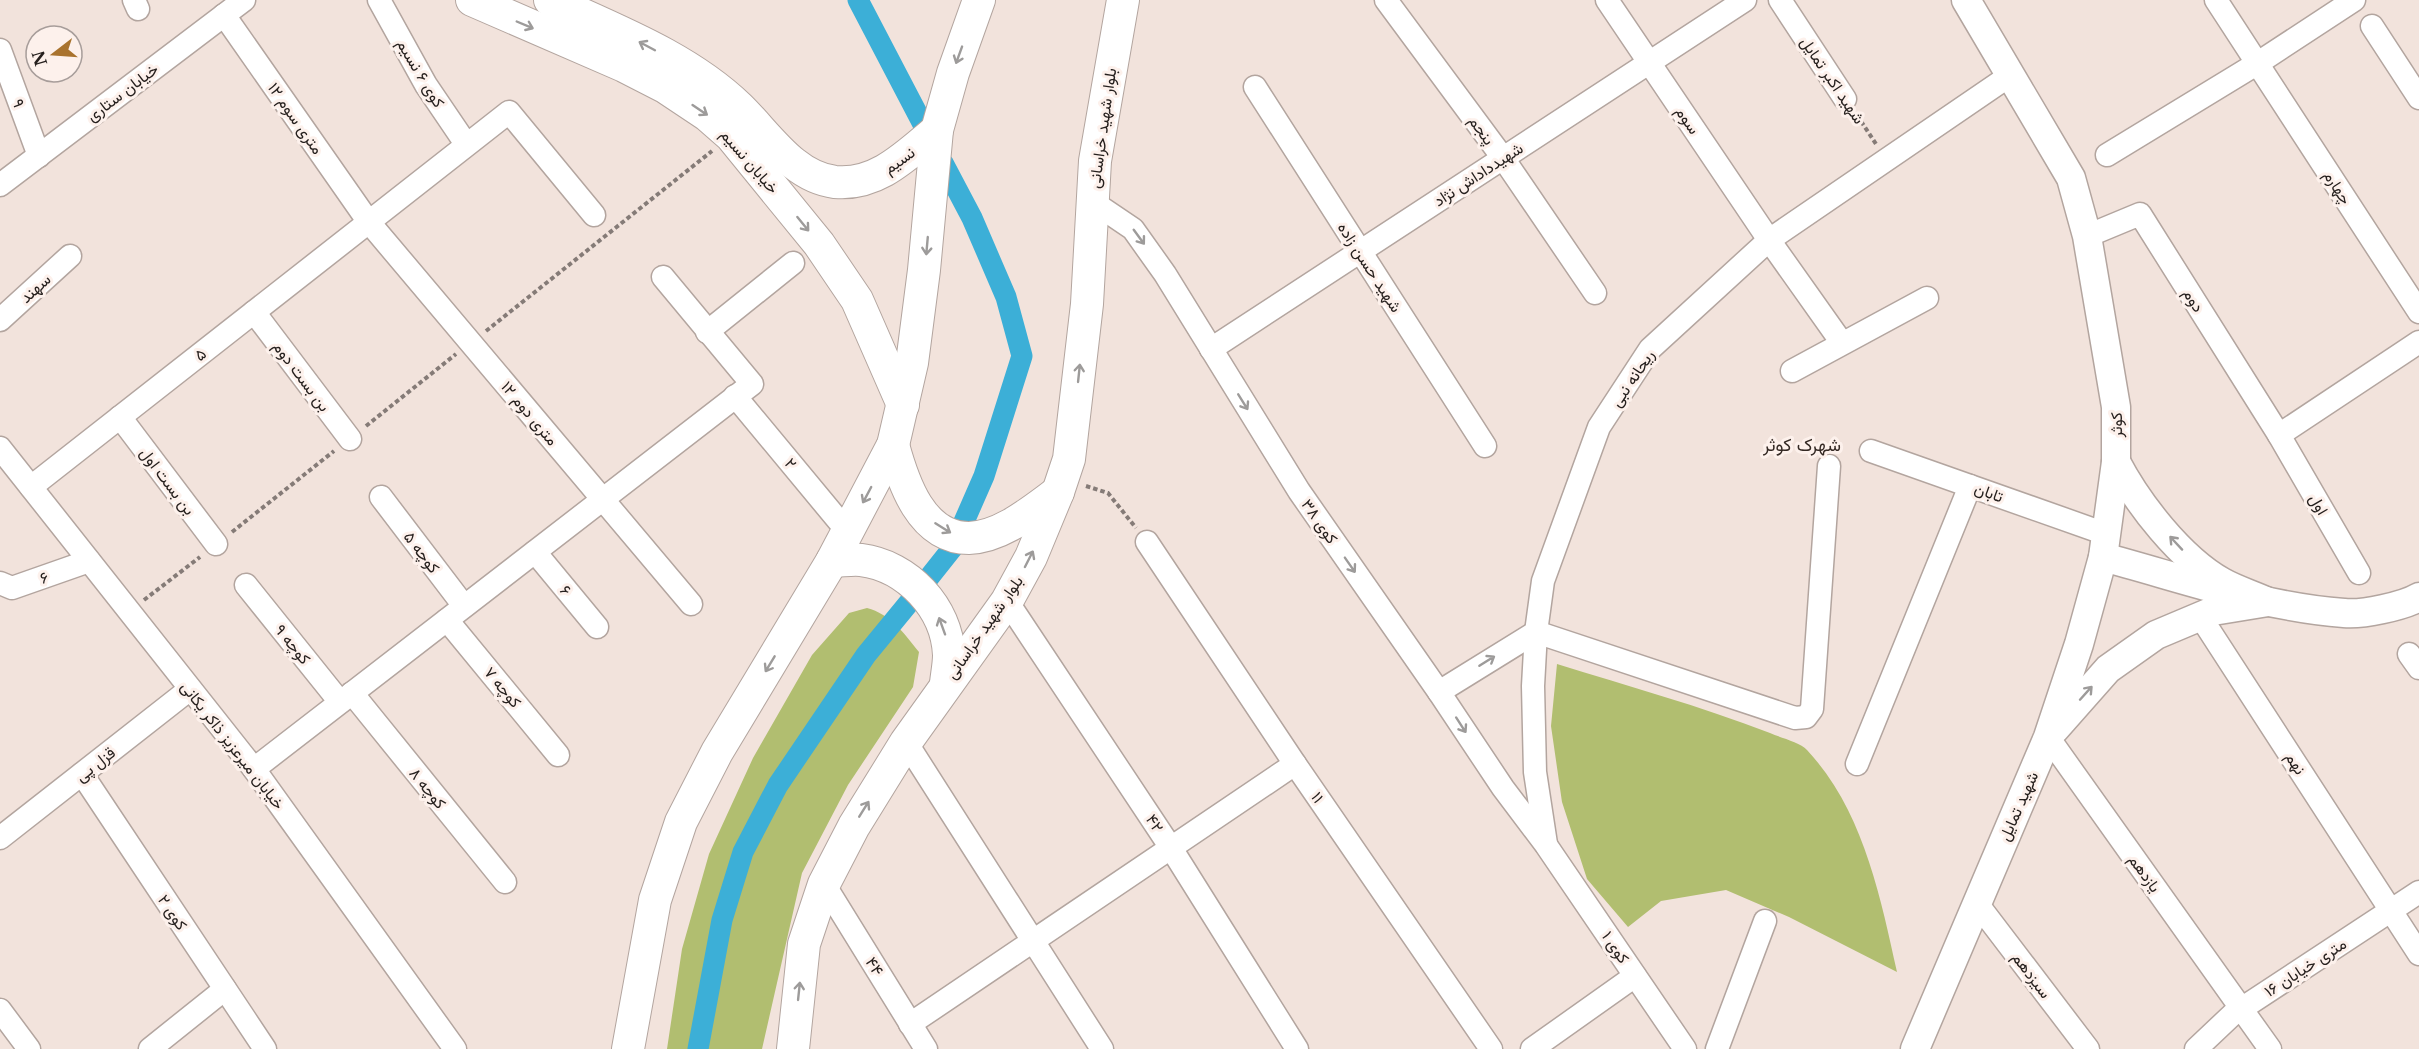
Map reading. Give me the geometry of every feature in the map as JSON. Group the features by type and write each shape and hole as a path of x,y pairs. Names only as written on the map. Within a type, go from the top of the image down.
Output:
{"main road":[{"name":"خیابان نسیم","path":"472,0 624,66 665,87 708,115 731,136 819,243 857,300 903,405"},
{"name":"خیابان نسیم","path":"550,0 679,63 720,91 740,108 790,160"},
{"path":"628,1049 655,900 681,822 717,752 832,561 893,445 912,363 924,270 937,130 953,73 979,0"},
{"name":"بلوار شهید خراسانی","path":"793,1049 804,944 824,884 854,826 906,742 1006,601 1031,557 1061,485 1069,459 1087,304 1095,161 1123,0"},
{"name":"نسیم","path":"790,160 812,174 833,182 853,181 880,174 937,130"},
{"path":"893,445 903,482 919,510 945,532 969,538 990,533 1016,521 1061,485"},
{"path":"832,561 860,560 888,567 912,581 931,602 944,627 949,655 946,683"}],"street":[{"name":"خیابان ستاری","path":"0,185 244,0"},
{"name":"کوی ۶ نسیم","path":"379,0 426,85 466,144"},
{"name":"پنجم","path":"1386,0 1503,158 1595,293"},
{"name":"سوم","path":"1607,0 1769,240 1842,343"},
{"name":"شهیدداداش نژاد","path":"1211,349 1745,0"},
{"name":"شهید اکبر تمایل","path":"1780,0 1845,99"},
{"name":"کوثر","path":"1966,0 2012,74 2071,178 2087,236 2116,407 2116,462 2105,545"},
{"path":"2216,0 2258,63"},
{"path":"2107,155 2258,63 2354,0"},
{"name":"۱۲ متری سوم","path":"224,15 369,221"},
{"path":"2372,26 2419,98"},
{"name":"۹","path":"0,50 39,156"},
{"name":"چهارم","path":"2258,63 2419,312"},
{"name":"ریحانه نبی","path":"1546,845 1536,772 1533,686 1536,632 1543,581 1599,427 1650,349 1769,240 2012,74"},
{"name":"شهید حسن زاده","path":"1255,87 1485,446"},
{"name":"۵","path":"31,488 509,112 594,215"},
{"name":"کوی ۳۸","path":"1092,202 1133,229 1165,274 1299,491 1503,788 1546,845"},
{"name":"دوم","path":"2087,236 2140,214 2279,435"},
{"name":"۱۲ متری دوم","path":"369,221 692,604"},
{"name":"سهند","path":"0,320 70,256"},
{"path":"707,332 793,263"},
{"path":"254,769 752,384 663,277"},
{"path":"1792,371 1927,298"},
{"name":"بن بست دوم","path":"254,312 350,439"},
{"path":"2279,435 2419,342"},
{"name":"۲","path":"735,396 848,531"},
{"name":"بن بست اول","path":"120,417 216,544"},
{"name":"اول","path":"2279,435 2359,573"},
{"name":"خیابان میرعزیز ذاکر یکانی","path":"0,448 254,769 456,1049"},
{"name":"تابان","path":"1871,451 1970,486 2105,545"},
{"path":"2116,462 2142,506 2181,549 2221,581 2268,602"},
{"path":"1439,692 1536,632 1795,718 1806,717 1812,709 1829,466"},
{"path":"1857,764 1970,486"},
{"name":"کوچه ۵","path":"381,497 455,613"},
{"name":"۱۱","path":"1147,542 1295,764 1491,1049"},
{"path":"2105,545 2268,602 2346,614 2409,604 2419,597"},
{"name":"شهید تمایل","path":"1915,1049 2048,737 2105,545"},
{"name":"۶","path":"535,552 597,627"},
{"name":"۶","path":"0,583 12,588 89,561"},
{"name":"کوچه ۹","path":"246,585 346,698"},
{"name":"۴۲","path":"1006,601 1171,848 1298,1049"},
{"path":"2048,737 2108,669 2156,635 2213,611 2268,602"},
{"name":"کوچه ۷","path":"455,613 558,755"},
{"name":"نهم","path":"2200,616 2419,954"},
{"name":"قزل پی","path":"0,838 190,689"},
{"name":"کوچه ۸","path":"346,698 505,882"},
{"name":"یازدهم","path":"2048,737 2270,1049"},
{"path":"906,742 1102,1049"},
{"path":"910,1024 1295,764"},
{"name":"کوی ۲","path":"82,774 265,1049"},
{"name":"کوی ۱","path":"1546,845 1684,1049"},
{"name":"۴۴","path":"824,884 926,1049"},
{"name":"۱۶ متری خیابان","path":"2196,1049 2242,1008 2419,892"},
{"name":"سیزدهم","path":"1976,902 2088,1049"},
{"path":"1717,1049 1765,921"},
{"path":"1532,1049 1635,976"},
{"path":"150,1049 225,989"},
{"path":"0,1010 29,1049"}],"path":[{"name":"شهید اکبر تمایل","path":"1845,99 1886,160"},
{"path":"129,612 731,136"},
{"path":"1061,485 1108,494 1147,542"}],"green space":[{"path":"867,608 890,620 919,652 913,687 848,785 802,873 762,1049 667,1049 682,949 709,854 753,758 812,655 849,613"},
{"path":"1557,664 1717,714 1804,747 1826,774 1856,826 1876,884 1897,972 1789,917 1726,890 1661,901 1628,927 1587,879 1562,802 1551,726"}],"waterway":[{"path":"858,0 927,132"},
{"path":"943,163 972,218 1006,297 1022,356 984,476 963,524"},
{"path":"927,580 954,546"},
{"path":"698,1049 722,920 743,852 778,785 866,655 912,599"}],"district":[{"name":"شهرک کوثر","path":"1802,445"}]}
